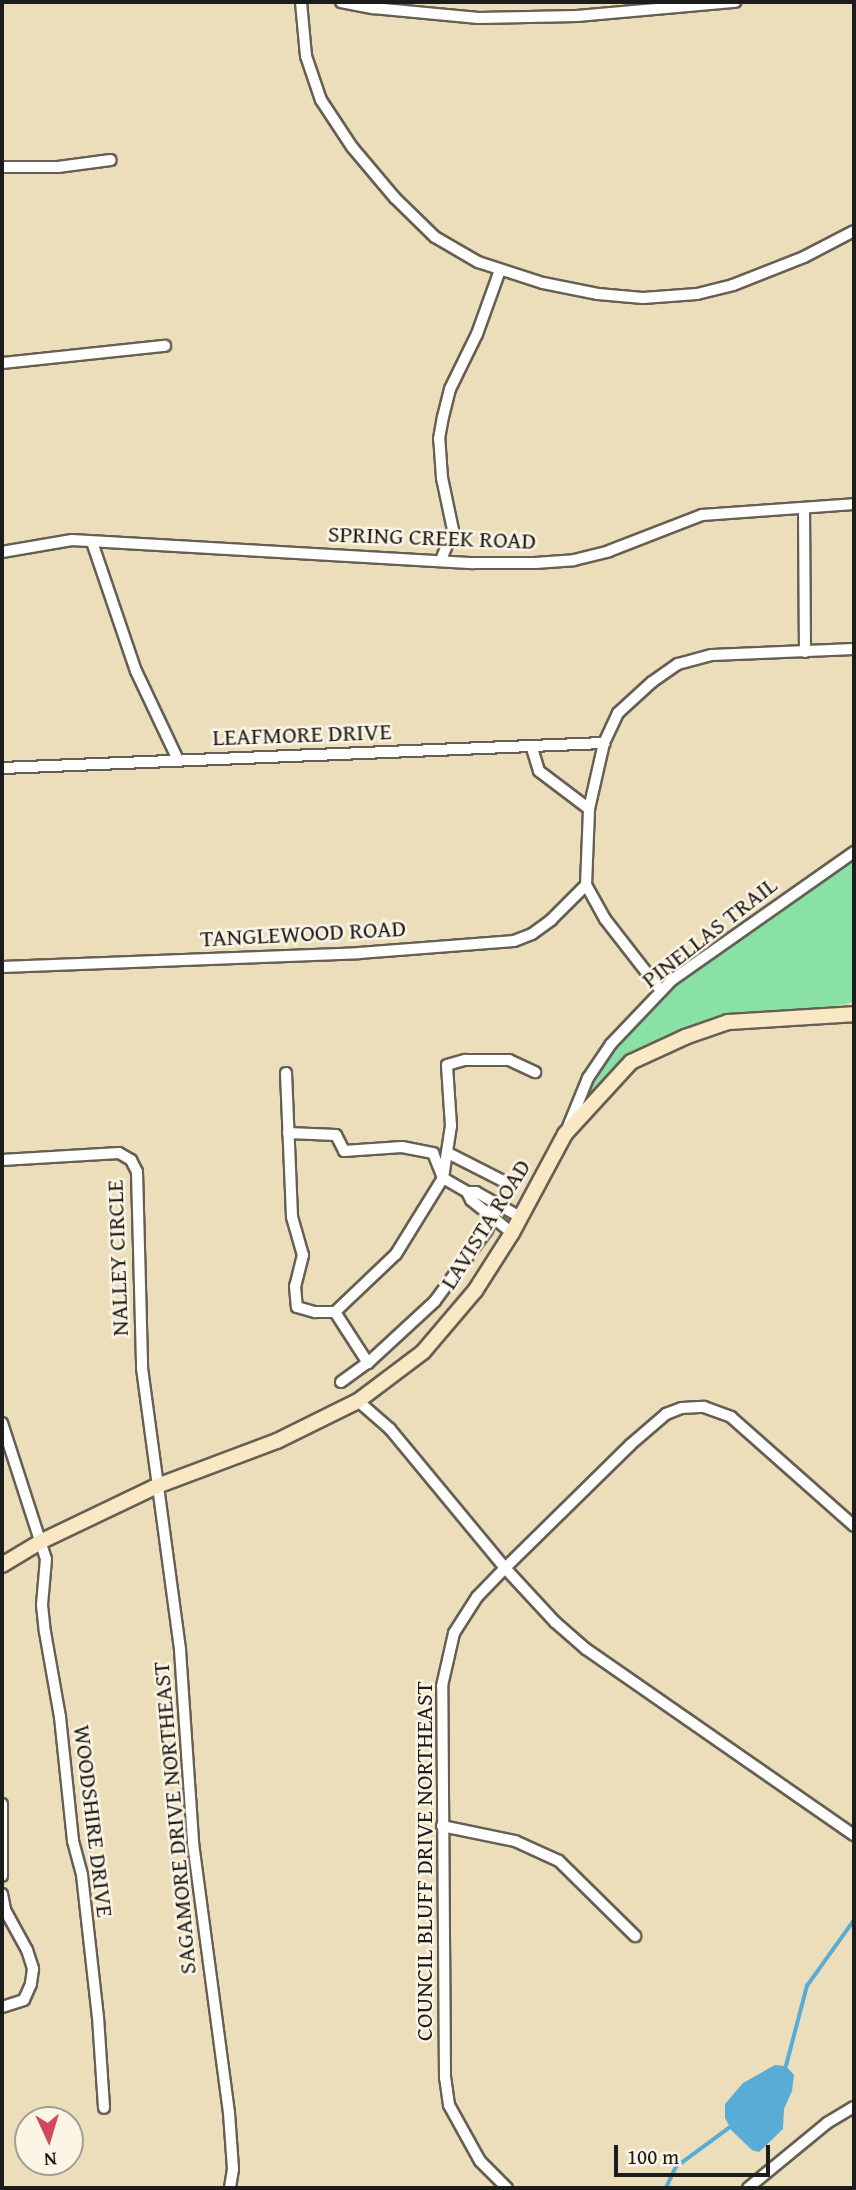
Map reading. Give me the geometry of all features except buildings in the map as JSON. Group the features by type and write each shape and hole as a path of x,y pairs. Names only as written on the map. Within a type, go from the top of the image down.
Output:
{"main road":[{"name":"LAVISTA ROAD","path":"2,1565 42,1541 157,1486 277,1441 358,1401 423,1352 475,1292 512,1233 565,1134 631,1062 685,1037 728,1022 854,1014"}],"street":[{"path":"301,2 306,56 321,100 352,147 395,198 435,237 478,262 542,283 597,294 643,298 696,294 733,285 804,257 854,231"},
{"path":"341,2 373,8 479,18 577,16 735,2"},
{"path":"2,167 58,167 111,160"},
{"path":"442,560 453,530 442,478 439,439 443,417 450,389 477,334 500,270"},
{"path":"2,363 166,346"},
{"name":"SPRING CREEK ROAD","path":"2,552 59,541 535,563 574,560 658,534 702,515 804,510 854,504"},
{"path":"804,510 805,652"},
{"path":"92,542 136,671 178,760"},
{"path":"661,991 605,919 586,885 589,809 604,743 618,713 652,682 678,664 712,655 854,649"},
{"name":"LEAFMORE DRIVE","path":"2,768 604,743"},
{"path":"532,748 539,771 589,809"},
{"name":"PINELLAS TRAIL","path":"565,1134 588,1078 611,1044 661,991 854,852"},
{"name":"TANGLEWOOD ROAD","path":"2,967 359,953 513,940 532,934 551,920 586,885"},
{"path":"286,1073 292,1217 303,1255 295,1286 297,1307 315,1312 335,1312 396,1254 443,1178 451,1126 447,1065 465,1059 509,1060 535,1072"},
{"path":"288,1133 336,1135 344,1151 402,1147 433,1153 443,1178 467,1192 490,1217 512,1233"},
{"name":"NALLEY CIRCLE","path":"2,1160 119,1153 131,1160 137,1172 142,1368 157,1486"},
{"path":"448,1153 505,1181"},
{"path":"467,1192 476,1192 520,1217"},
{"path":"341,1382 368,1363 435,1301 487,1230 490,1217 498,1205"},
{"path":"335,1312 368,1363"},
{"path":"358,1401 390,1429 505,1568 555,1622 586,1648 854,1835"},
{"name":"COUNCIL BLUFF DRIVE NORTHEAST","path":"507,2188 480,2161 449,2105 445,2078 442,1686 454,1633 477,1597 505,1568 630,1445 666,1414 682,1408 704,1407 731,1417 854,1526"},
{"path":"2,1423 42,1541"},
{"name":"SAGAMORE DRIVE NORTHEAST","path":"157,1486 180,1650 192,1843 229,2113 233,2169 230,2188"},
{"name":"WOODSHIRE DRIVE","path":"42,1541 47,1573 42,1605 60,1717 73,1842 82,1875 98,2017 104,2108"},
{"path":"2,1804 2,1876"},
{"path":"442,1826 514,1841 559,1861 635,1936"},
{"path":"2,1894 5,1910 27,1950 33,1969 31,1984 24,2000 2,2007"},
{"path":"748,2188 827,2123 854,2107"}],"green space":[{"path":"854,854 854,1002 779,1019 728,1022 631,1062 565,1134 588,1078 661,991"}],"water":[{"path":"775,2065 786,2066 794,2075 792,2091 784,2109 783,2129 759,2152 752,2150 732,2131 725,2118 725,2104 743,2083"}],"waterway":[{"path":"786,2066 807,1986 854,1920"},
{"path":"666,2188 676,2167 730,2127"}]}
